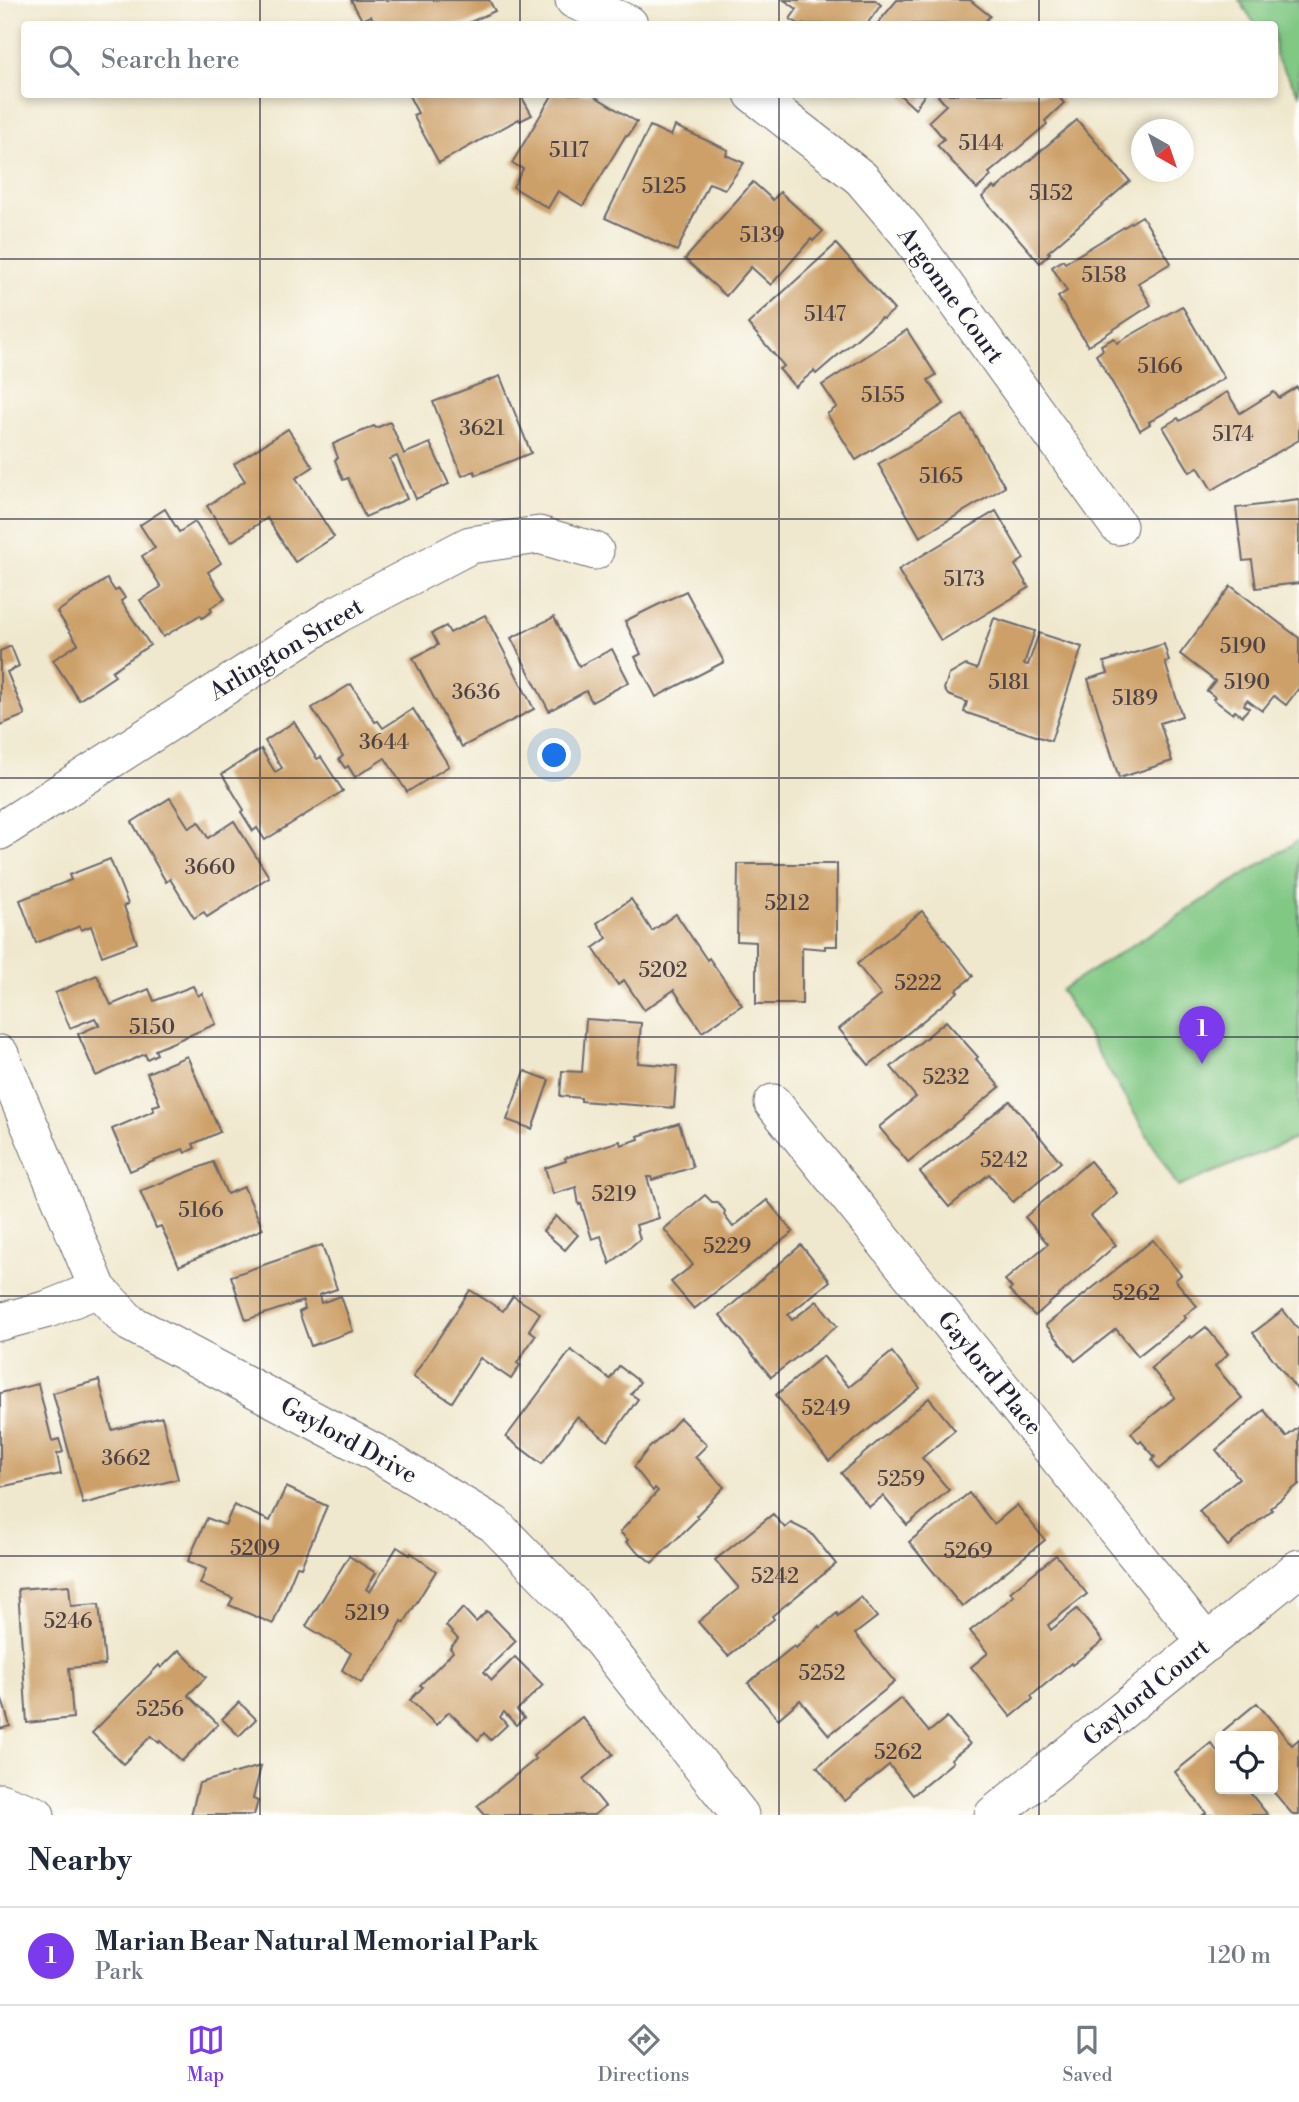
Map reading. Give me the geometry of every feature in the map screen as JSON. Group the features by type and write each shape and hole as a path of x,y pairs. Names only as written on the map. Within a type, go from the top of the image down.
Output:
{"street":[{"path":"574,0 622,21"},
{"name":"Argonne Court","path":"758,98 861,178 907,232 1118,526"},
{"name":"Arlington Street","path":"0,831 338,614 470,545 539,535 595,551"},
{"name":"Gaylord Drive","path":"0,1054 98,1289 130,1323 374,1451 494,1524 574,1606 740,1815"},
{"name":"Gaylord Place","path":"773,1103 1207,1643"},
{"path":"0,1322 48,1309 98,1289"},
{"name":"Gaylord Court","path":"993,1815 1299,1568"},
{"path":"0,1802 36,1815"}],"green space":[{"path":"1239,0 1299,0 1299,94 1278,61 1278,21 1253,21"},
{"path":"1299,840 1299,1137 1178,1187 1061,990"}],"building":[{"path":"351,0 489,0 495,11 473,21 374,21 371,16 362,20"},
{"path":"784,0 875,0 881,5 869,21 794,21 790,19 797,9"},
{"path":"897,0 970,0 990,16 986,21 880,21"},
{"path":"410,98 522,98 532,115 520,121 519,119 439,163 413,115 418,113"},
{"path":"551,98 598,98 637,122 628,136 626,135 583,206 558,191 548,208 513,187 523,169 512,163"},
{"path":"903,98 922,98 915,109"},
{"path":"940,98 1060,98 1064,103 1045,121 1047,124 989,173 991,176 977,189 937,145 944,139 929,121 946,105"},
{"path":"1077,120 1130,181 1048,252 1050,253 1040,263 982,197 993,187 996,189"},
{"path":"650,126 671,136 675,126 728,150 726,155 744,163 725,189 709,183 677,251 605,218"},
{"path":"753,182 773,200 780,192 823,231 813,241 811,239 771,285 751,267 726,296 685,259"},
{"path":"1142,216 1171,263 1138,283 1151,305 1088,346 1058,297 1067,291 1052,267 1063,260 1065,263"},
{"path":"836,244 894,310 816,374 814,371 795,387 779,369 784,366 748,324"},
{"path":"1182,306 1224,378 1140,430 1096,355 1103,350 1101,345 1114,338 1117,343"},
{"path":"907,330 936,375 928,380 944,404 856,460 827,414 837,407 822,385"},
{"path":"500,376 531,453 476,475 474,471 462,476 433,402"},
{"path":"1297,387 1299,440 1212,490 1198,467 1190,472 1163,427 1178,418 1180,421 1227,392 1240,413 1274,392 1279,398"},
{"path":"963,415 1005,487 920,537 878,464"},
{"path":"390,422 404,454 430,443 449,484 416,499 397,456 390,459 407,499 365,517 348,478 343,480 335,460 338,458 333,444"},
{"path":"288,429 313,467 296,478 334,537 295,562 267,518 231,542 207,506 245,481 234,464"},
{"path":"1299,500 1299,583 1256,588 1252,560 1243,561 1236,508"},
{"path":"165,509 179,532 195,522 221,563 208,572 225,599 210,608 212,611 202,618 200,615 163,637 140,600 161,587 142,556 155,548 140,525"},
{"path":"996,511 1024,559 1015,565 1029,588 941,641 898,570"},
{"path":"107,579 115,591 119,589 125,598 121,601 150,645 112,671 115,676 79,700 53,660 78,644 57,612"},
{"path":"1231,586 1299,638 1299,688 1286,705 1274,696 1262,711 1247,700 1244,705 1249,708 1242,716 1235,711 1233,714 1207,691 1215,681 1180,654"},
{"path":"686,591 724,662 656,697 635,657 641,654 625,621"},
{"path":"485,615 534,709 462,747 413,658 438,645 432,633 446,626 450,633"},
{"path":"554,617 579,666 612,649 629,682 592,702 586,691 549,711 511,638"},
{"path":"994,618 1035,631 1024,664 1028,665 1039,633 1082,647 1051,741 964,712 967,702 948,695 944,689 949,675 966,665 977,669"},
{"path":"1164,644 1169,661 1165,662 1182,716 1160,723 1172,761 1119,778 1088,679 1108,673 1104,662"},
{"path":"11,646 19,666 7,672 25,715 0,725 0,651"},
{"path":"351,684 375,722 378,721 383,728 413,709 449,766 407,792 385,758 355,777 339,759 343,756 312,708"},
{"path":"294,722 317,759 321,757 343,791 265,840 257,828 253,831 241,812 244,810 222,774 261,749 275,772 282,768 265,741"},
{"path":"170,798 189,828 199,822 208,838 234,821 269,877 207,917 204,912 194,918 170,879 166,882 132,822"},
{"path":"110,859 128,904 124,906 137,943 102,956 91,926 81,930 80,926 36,943 20,900 71,880 69,875"},
{"path":"738,864 837,864 837,946 825,946 825,949 802,947 802,1004 756,1004 756,942 737,941"},
{"path":"631,899 652,931 676,914 742,1005 702,1032 674,990 644,1010 624,980 618,985 593,948 607,938 597,923"},
{"path":"922,911 973,976 956,990 958,992 869,1065 839,1029 881,995 857,964"},
{"path":"97,975 111,1005 149,989 154,1001 193,986 198,996 202,993 216,1024 155,1050 157,1054 147,1059 145,1054 96,1076 78,1034 99,1025 95,1018 70,1028 55,993"},
{"path":"586,1019 641,1023 638,1063 677,1066 674,1108 581,1101 581,1098 560,1096 562,1071 582,1072"},
{"path":"946,1021 1000,1087 908,1162 879,1127 916,1097 891,1067"},
{"path":"187,1056 220,1132 193,1144 195,1148 185,1153 183,1149 130,1171 112,1129 154,1111 153,1106 160,1104 147,1073"},
{"path":"525,1071 549,1080 532,1129 507,1120"},
{"path":"1010,1101 1061,1162 1013,1202 989,1174 949,1207 920,1172"},
{"path":"679,1123 693,1167 652,1180 647,1177 659,1218 636,1225 640,1239 610,1264 601,1236 592,1239 581,1204 579,1205 576,1187 553,1194 545,1168 566,1161 565,1158 620,1141 621,1145 639,1139 638,1136"},
{"path":"1090,1161 1117,1193 1091,1216 1116,1245 1035,1316 1009,1290 1012,1288 1005,1280 1048,1244 1025,1217"},
{"path":"213,1162 227,1194 244,1187 263,1229 179,1266 161,1226 156,1228 140,1191"},
{"path":"705,1195 725,1211 724,1215 733,1227 767,1200 793,1232 694,1309 671,1282 693,1265 664,1229"},
{"path":"556,1216 578,1235 565,1250 543,1231"},
{"path":"1153,1240 1181,1275 1175,1280 1197,1306 1138,1356 1116,1329 1075,1361 1046,1325"},
{"path":"322,1245 337,1289 319,1295 321,1303 341,1296 353,1331 311,1346 299,1312 305,1309 303,1301 246,1320 231,1276"},
{"path":"801,1245 830,1281 788,1315 792,1320 817,1301 837,1326 771,1377 720,1315"},
{"path":"470,1290 503,1311 513,1296 540,1313 529,1330 536,1335 517,1363 520,1365 511,1379 480,1358 452,1402 413,1377"},
{"path":"1283,1310 1299,1330 1299,1392 1253,1333"},
{"path":"1206,1327 1228,1354 1215,1366 1242,1398 1159,1469 1152,1460 1155,1457 1131,1433 1175,1397 1151,1368 1190,1336 1192,1338"},
{"path":"571,1350 610,1379 619,1366 640,1382 631,1394 638,1399 608,1441 577,1417 542,1464 506,1437"},
{"path":"892,1352 920,1388 829,1461 776,1395 823,1356 849,1387"},
{"path":"99,1380 112,1430 162,1417 178,1479 83,1504 53,1393"},
{"path":"38,1384 52,1441 59,1439 63,1452 57,1454 61,1474 0,1487 0,1393"},
{"path":"929,1398 955,1430 922,1458 949,1490 907,1525 883,1496 869,1507 841,1473"},
{"path":"1264,1410 1286,1437 1299,1427 1299,1484 1228,1546 1199,1511 1239,1478 1216,1450"},
{"path":"680,1418 707,1445 695,1457 724,1487 696,1516 698,1518 652,1563 626,1542 628,1540 620,1532 658,1491 655,1488 653,1491 634,1467"},
{"path":"286,1487 327,1506 301,1567 297,1566 273,1624 229,1605 233,1598 200,1584 206,1569 188,1561 207,1518 225,1525 234,1505 270,1521"},
{"path":"969,1493 994,1524 1017,1505 1045,1540 962,1607 909,1542"},
{"path":"773,1514 785,1528 791,1523 811,1533 836,1564 728,1656 698,1622 739,1588 715,1560"},
{"path":"397,1547 410,1555 411,1553 436,1571 404,1623 402,1621 387,1648 361,1683 342,1670 351,1653 306,1626 349,1556 376,1573 366,1589 370,1592"},
{"path":"1056,1555 1087,1594 1048,1625 1051,1630 1077,1609 1103,1641 1031,1696 1033,1699 1011,1717 971,1667 988,1653 970,1631 1014,1596 1010,1592"},
{"path":"69,1585 71,1606 99,1604 105,1665 69,1668 73,1718 27,1723 18,1589"},
{"path":"861,1597 877,1617 855,1634 895,1682 829,1735 800,1700 778,1719 748,1683 794,1646 796,1648 819,1626 820,1628 837,1613 838,1616"},
{"path":"463,1608 476,1622 487,1611 516,1641 484,1672 492,1680 515,1657 543,1685 517,1710 524,1718 516,1725 504,1712 500,1717 507,1725 491,1740 484,1733 478,1740 449,1712 436,1725 410,1700 423,1687 420,1685 453,1652 450,1648 458,1639 446,1626"},
{"path":"179,1650 206,1677 188,1695 218,1724 182,1761 151,1736 123,1764 92,1733 159,1665 161,1668"},
{"path":"0,1697 10,1726 0,1729"},
{"path":"901,1698 929,1732 947,1717 970,1744 913,1795 889,1765 845,1801 817,1767"},
{"path":"239,1702 256,1719 239,1736 222,1719"},
{"path":"1257,1703 1292,1745 1299,1739 1299,1815 1293,1815 1275,1794 1278,1794 1278,1731 1223,1731"},
{"path":"582,1717 613,1754 583,1779 605,1806 594,1815 485,1815 477,1806 536,1759 533,1756"},
{"path":"1211,1743 1215,1748 1215,1794 1251,1794 1268,1815 1203,1815 1206,1813 1175,1772"},
{"path":"261,1766 253,1799 258,1801 254,1815 191,1815 199,1783"}],"place":[{"name":"Marian Bear Natural Memorial Park","path":"1202,1064"}]}
